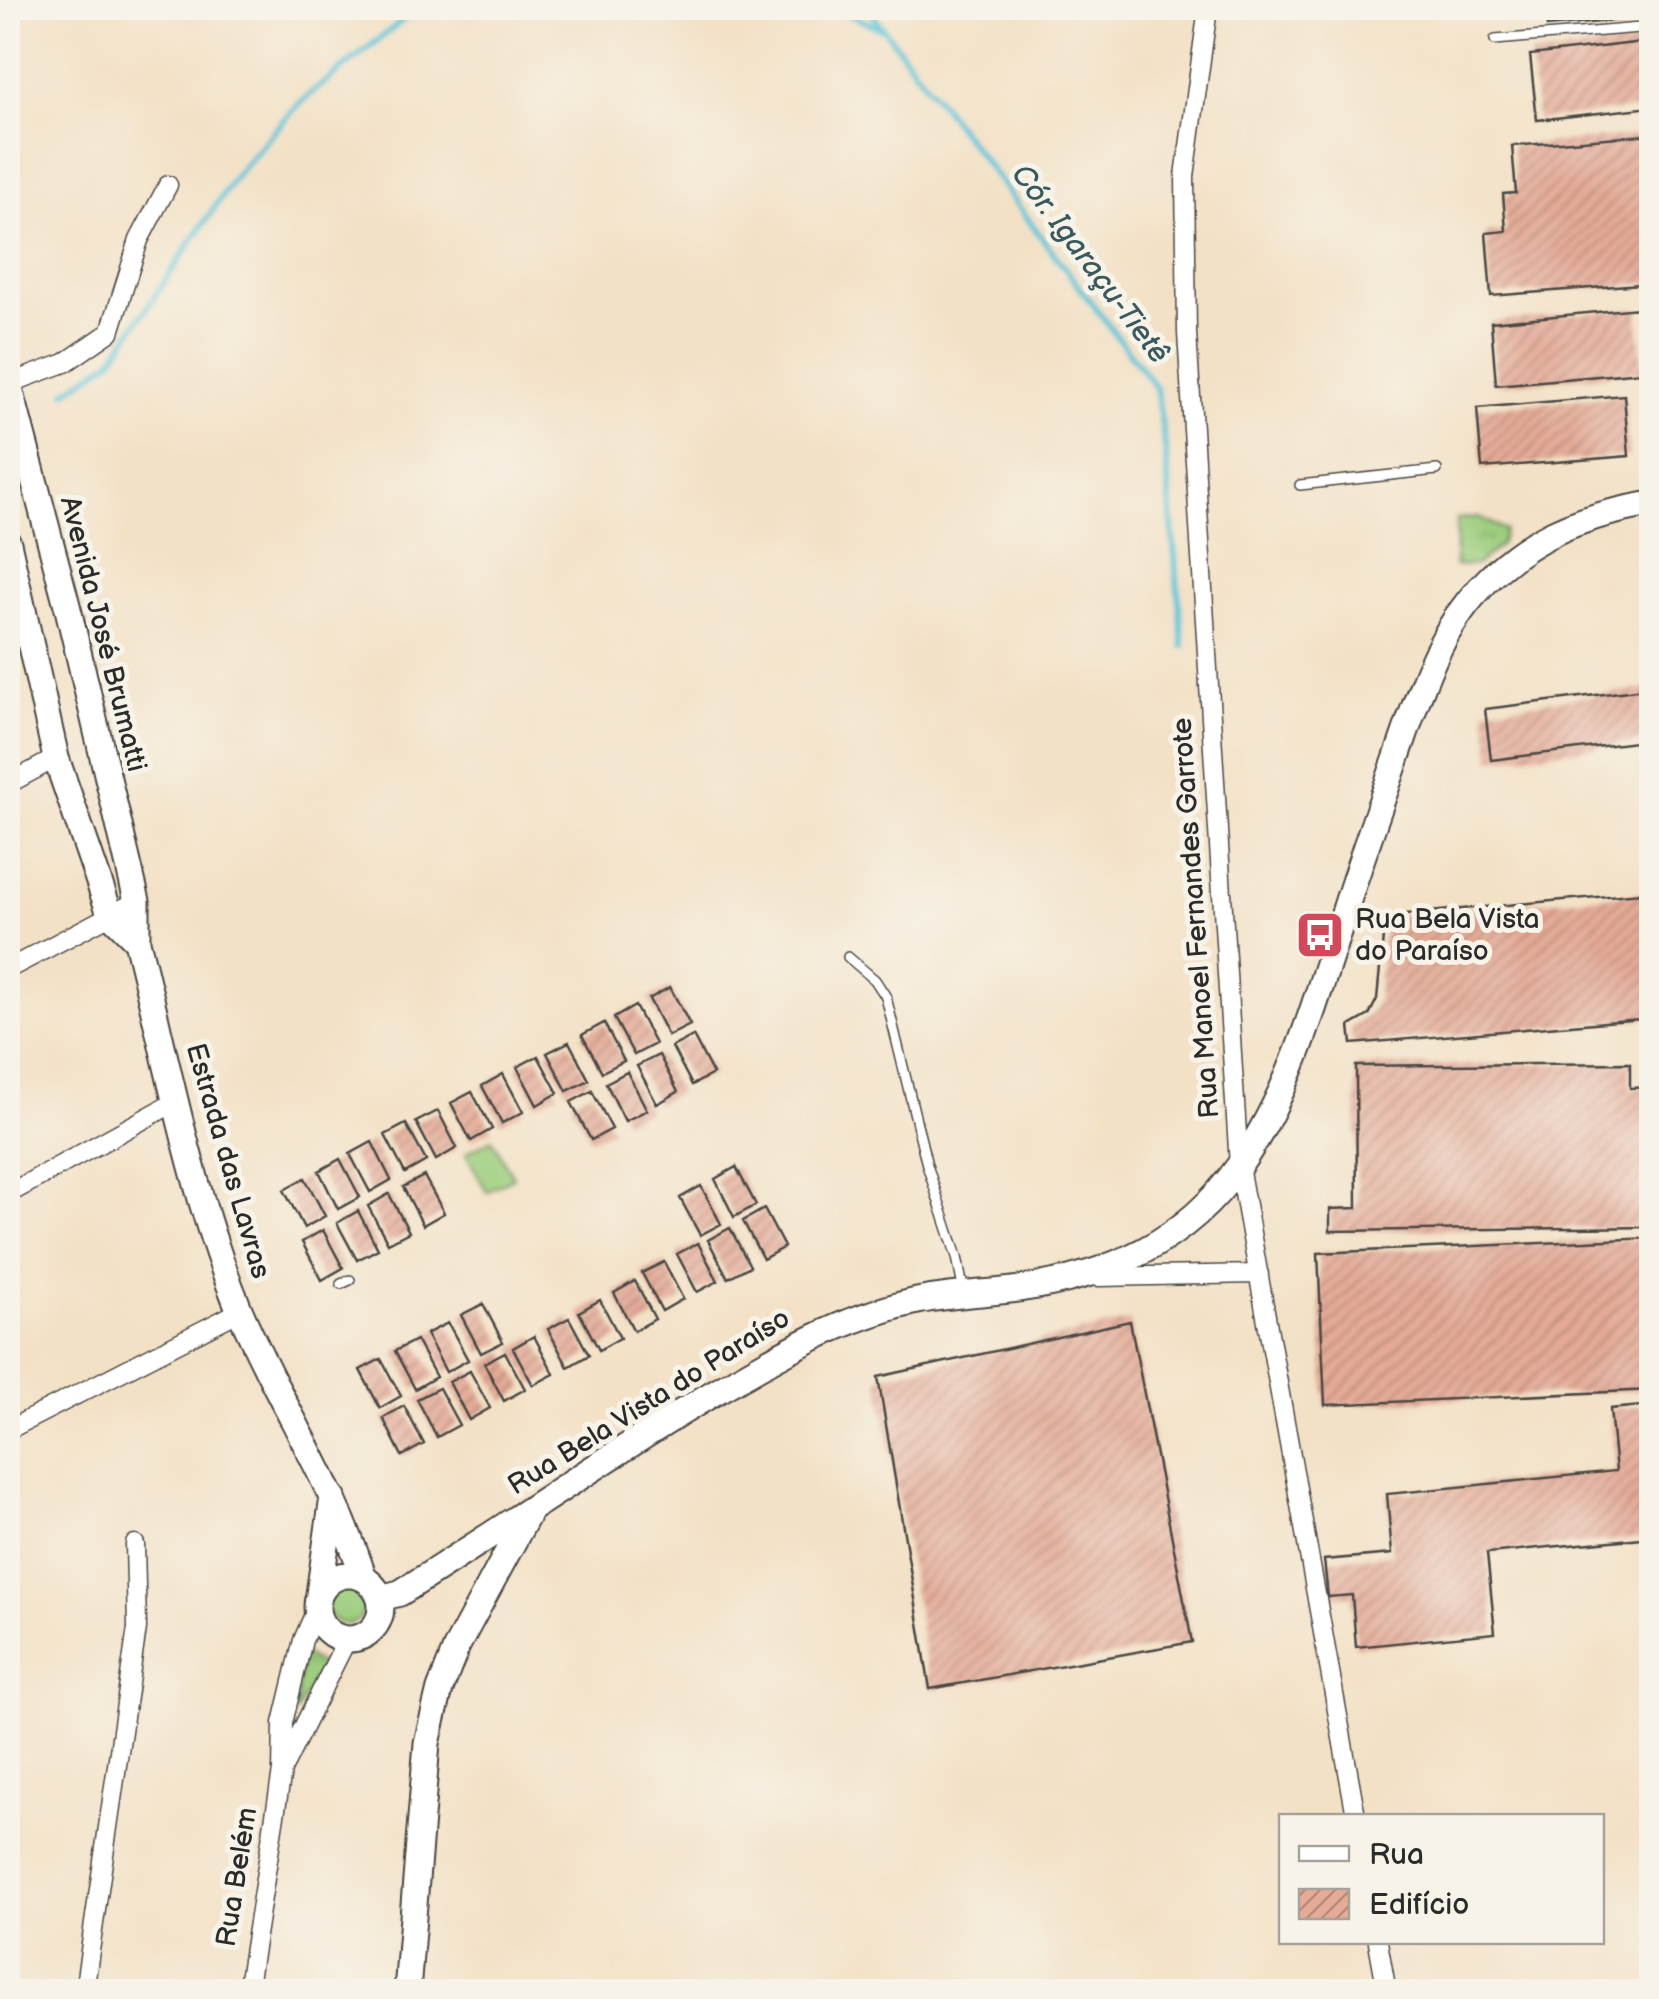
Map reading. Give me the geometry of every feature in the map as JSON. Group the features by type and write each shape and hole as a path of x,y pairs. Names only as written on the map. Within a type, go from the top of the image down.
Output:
{"main road":[{"name":"Avenida José Brumatti","path":"8,382 68,609 137,902"},
{"name":"Rua Bela Vista do Paraíso","path":"372,1588 400,1593 659,1426 811,1336 846,1321 914,1302 1088,1277 1128,1261 1203,1209 1239,1166 1294,1059 1411,717 1448,629 1474,594 1533,544 1564,525 1602,512 1652,504"},
{"path":"8,543 14,599 56,758 110,914"},
{"name":"Estrada das Lavras","path":"137,902 137,942 200,1193 240,1311 333,1497 372,1588"},
{"name":"Estrada das Lavras","path":"110,914 137,942"},
{"path":"333,1497 318,1602 326,1630 347,1640 368,1633 466,1567 504,1557"},
{"path":"407,1992 427,1743 440,1689 457,1646 529,1512"},
{"path":"318,1602 325,1585 344,1575 372,1588 381,1612 376,1624"}],"street":[{"name":"Rua Manoel Fernandes Garrote","path":"1208,8 1185,176 1188,332 1239,1166 1356,1814"},
{"path":"8,382 65,363 110,332 139,240 168,185"},
{"path":"8,784 56,758"},
{"path":"8,969 137,902"},
{"path":"8,1194 178,1101"},
{"path":"1088,1277 1258,1274"},
{"path":"8,1430 240,1311"},
{"path":"84,1992 138,1628 134,1544"},
{"name":"Rua Belém","path":"247,1992 282,1771 282,1724 303,1640 318,1602"},
{"name":"Rua Belém","path":"282,1771 347,1640"},
{"path":"1378,1944 1387,1992"}],"lane":[{"path":"1494,40 1652,28"},
{"path":"1300,485 1437,470"},
{"path":"848,957 875,980 886,997 965,1296"}],"green space":[{"path":"1478,517 1505,530 1500,545 1477,565 1455,566 1457,519"},
{"path":"492,1139 513,1177 487,1192 466,1153"},
{"path":"346,1586 359,1592 365,1605 359,1618 346,1624 333,1618 327,1605 333,1592"},
{"path":"301,1653 322,1665 296,1713"}],"building":[{"path":"1545,8 1652,8 1652,17 1547,27"},
{"path":"1652,41 1652,107 1537,120 1530,55"},
{"path":"1652,134 1652,283 1491,296 1486,233 1506,231 1503,194 1516,193 1512,146"},
{"path":"1638,308 1643,372 1496,385 1491,322"},
{"path":"1624,395 1629,456 1482,468 1477,408"},
{"path":"1652,688 1652,740 1491,760 1485,709"},
{"path":"1652,892 1652,1018 1352,1044 1350,1026 1369,1015 1377,999 1385,916"},
{"path":"670,987 690,1025 668,1036 649,999"},
{"path":"635,1006 655,1044 634,1055 614,1018"},
{"path":"604,1023 624,1061 602,1072 582,1035"},
{"path":"693,1036 713,1074 692,1085 672,1047"},
{"path":"569,1042 589,1080 567,1091 547,1053"},
{"path":"659,1055 678,1092 657,1104 637,1066"},
{"path":"538,1056 558,1093 537,1105 517,1067"},
{"path":"1630,1063 1630,1088 1652,1087 1652,1227 1330,1231 1330,1209 1357,1208 1356,1066"},
{"path":"627,1072 647,1110 625,1121 606,1083"},
{"path":"503,1074 523,1112 502,1123 482,1086"},
{"path":"592,1091 612,1129 591,1140 571,1102"},
{"path":"472,1092 492,1129 471,1141 451,1103"},
{"path":"438,1111 457,1148 436,1160 416,1122"},
{"path":"406,1124 426,1161 405,1173 385,1135"},
{"path":"372,1142 391,1180 370,1192 350,1154"},
{"path":"340,1159 360,1197 338,1209 319,1171"},
{"path":"736,1167 756,1205 734,1217 715,1179"},
{"path":"424,1176 444,1213 423,1225 403,1187"},
{"path":"305,1178 325,1216 304,1228 284,1190"},
{"path":"701,1186 721,1224 700,1235 680,1198"},
{"path":"389,1194 409,1232 388,1243 368,1206"},
{"path":"764,1209 784,1247 763,1259 743,1221"},
{"path":"358,1211 378,1249 357,1260 337,1223"},
{"path":"730,1228 750,1266 728,1278 708,1240"},
{"path":"323,1230 343,1268 322,1280 302,1242"},
{"path":"1652,1238 1652,1390 1325,1405 1318,1253"},
{"path":"698,1243 718,1281 697,1292 677,1254"},
{"path":"664,1262 683,1299 662,1311 642,1273"},
{"path":"635,1281 655,1319 634,1331 614,1293"},
{"path":"600,1300 620,1338 599,1350 579,1312"},
{"path":"483,1304 503,1342 481,1353 461,1315"},
{"path":"569,1318 589,1355 568,1367 548,1329"},
{"path":"1130,1321 1192,1642 930,1689 878,1377"},
{"path":"448,1323 468,1360 446,1372 426,1334"},
{"path":"534,1336 554,1374 533,1385 513,1348"},
{"path":"416,1340 436,1377 415,1389 395,1351"},
{"path":"505,1352 525,1389 504,1401 484,1363"},
{"path":"381,1359 401,1396 380,1408 360,1370"},
{"path":"470,1371 490,1408 469,1420 449,1382"},
{"path":"439,1388 459,1425 437,1437 417,1399"},
{"path":"1652,1405 1652,1537 1487,1553 1495,1633 1356,1647 1352,1595 1328,1597 1324,1560 1392,1554 1387,1494 1616,1471 1610,1409"},
{"path":"404,1406 424,1444 402,1456 383,1418"}],"waterway":[{"path":"66,392 112,360 237,174 298,104 418,8"},
{"path":"835,8 884,30"},
{"name":"Cór. Igaraçu-Tietê","path":"868,8 1156,388 1183,646"}],"place":[{"name":"Rua Bela Vista do Paraíso","path":"1320,935"}]}
